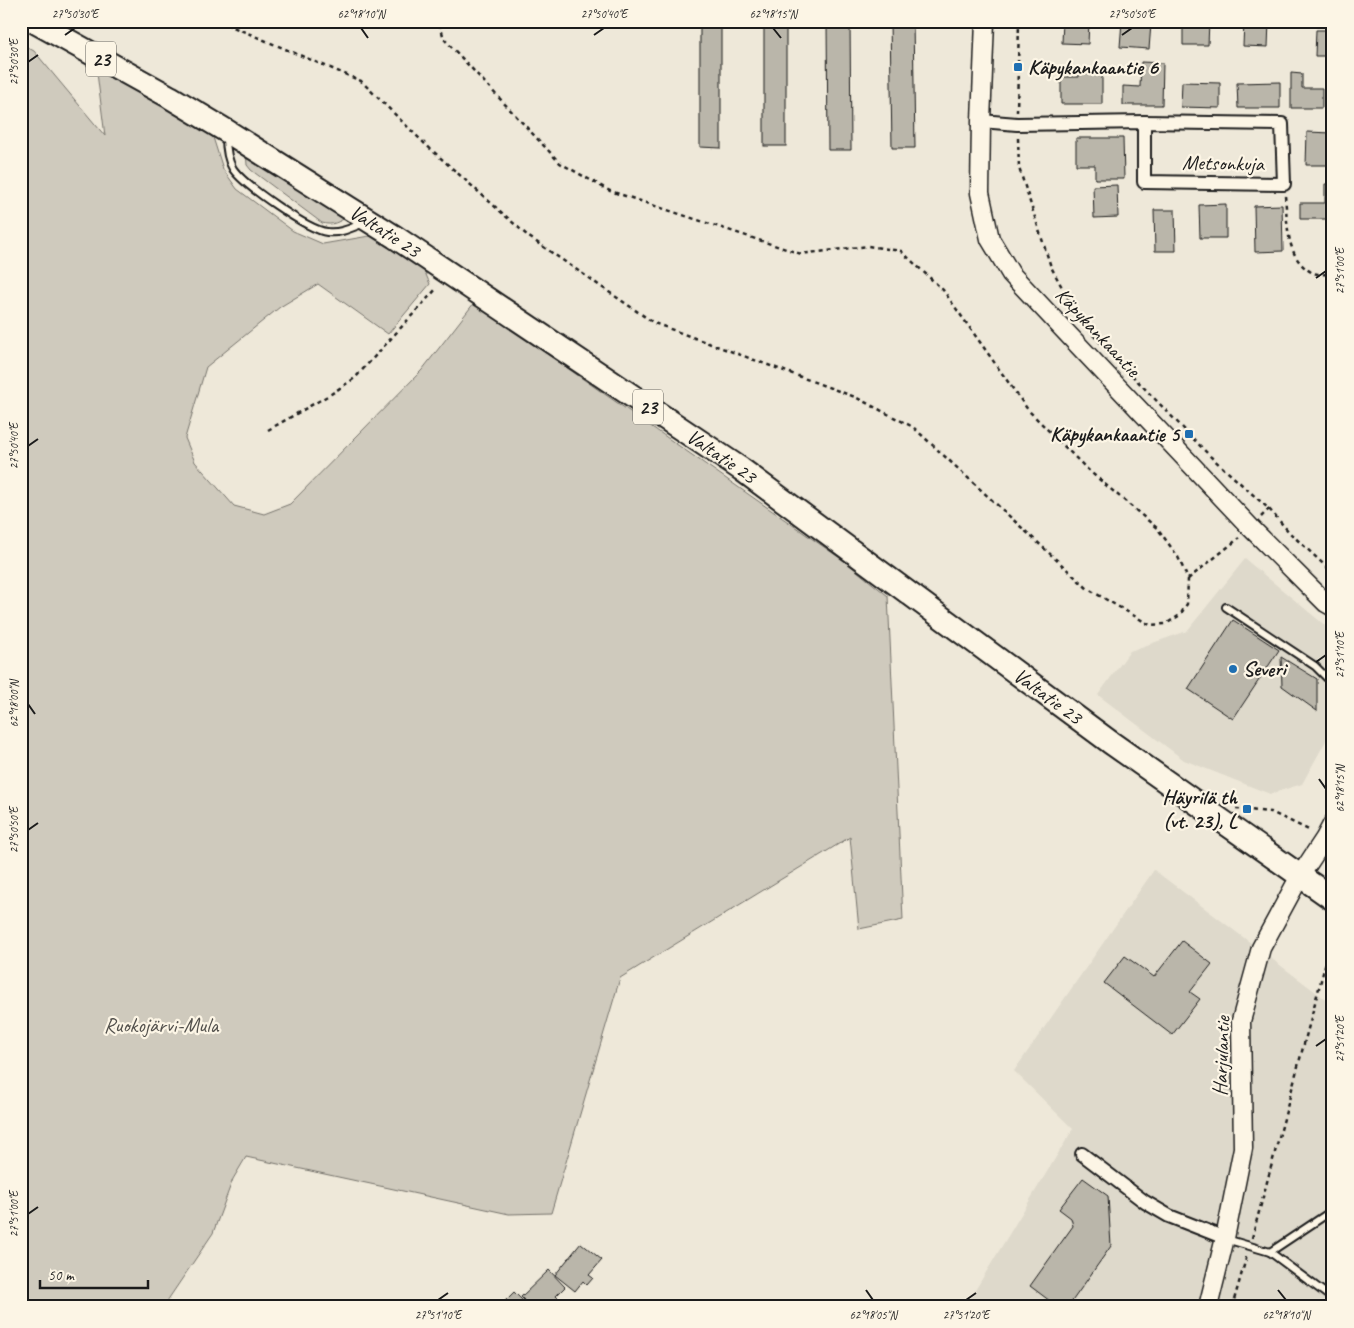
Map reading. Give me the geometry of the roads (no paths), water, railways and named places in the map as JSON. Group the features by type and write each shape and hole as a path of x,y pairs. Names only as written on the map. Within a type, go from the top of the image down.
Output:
{"highway":[{"name":"Valtatie 23","path":"33,21 170,97 370,221 741,469 1110,742 1333,898"}],"street":[{"name":"Käpykankaantie","path":"985,21 980,121 980,193 990,239 1011,274 1251,528 1326,603 1333,607"},
{"name":"Metsonkuja","path":"980,121 1017,124 1144,122 1282,124 1284,184 1144,182 1144,122"},
{"name":"Harjulantie","path":"1208,1307 1225,1238 1243,1148 1241,1021 1261,948 1300,876 1329,831"},
{"path":"1082,1154 1145,1202 1169,1216 1225,1238"}],"lane":[{"path":"225,130 226,152 232,168 245,183 312,227 327,232 342,231 370,221"},
{"path":"1226,607 1315,666 1333,684"},
{"path":"1270,1252 1333,1210"},
{"path":"1225,1238 1270,1252 1333,1299"}],"place":[{"name":"Käpykankaantie 6","path":"1018,67"},
{"name":"Käpykankaantie 5","path":"1189,434"},
{"name":"Severi","path":"1233,669"},
{"name":"Häyrilä th (vt. 23), L","path":"1247,809"}],"park label":[{"name":"Ruokojärvi-Mula","path":"161,1025"}]}
